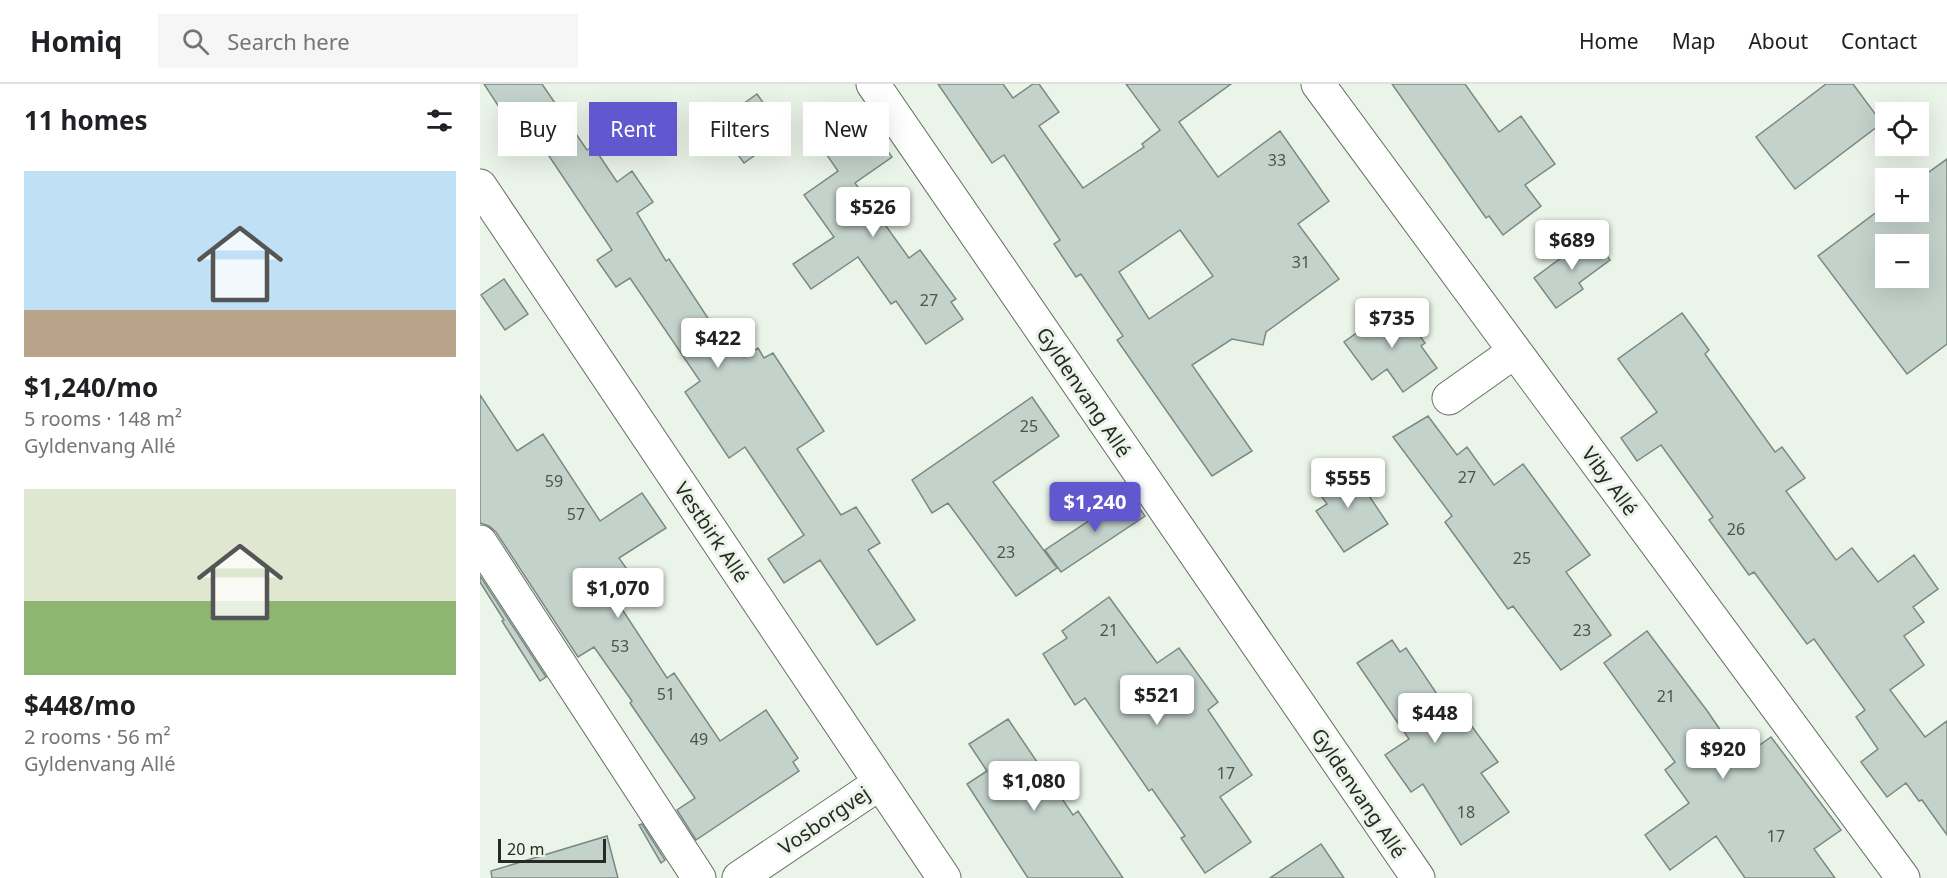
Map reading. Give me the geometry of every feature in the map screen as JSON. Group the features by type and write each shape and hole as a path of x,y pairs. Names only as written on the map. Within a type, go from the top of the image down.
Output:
{"street":[{"name":"Gyldenvang Allé","path":"873,84 1418,878"},
{"name":"Viby Allé","path":"1318,84 1903,878"},
{"name":"Vestbirk Allé","path":"480,186 944,878"},
{"path":"1449,399 1514,352"},
{"path":"480,542 699,878"},
{"name":"Vosborgvej","path":"739,878 880,783"}],"building":[{"path":"484,84 542,84 554,102 498,102 498,105"},
{"path":"938,84 1003,84 1013,98 1033,84 1039,84 1059,112 1039,126 1083,188 1144,147 1142,144 1160,130 1126,84 1231,84 1179,122 1218,177 1280,131 1329,201 1298,224 1339,279 1266,332 1263,345 1232,339 1192,365 1252,451 1212,476 1117,340 1123,336 1081,274 1076,277 1054,244 1060,240 1004,155 992,163","holes":["1180,230 1213,276 1149,319 1119,272"]},
{"path":"1392,84 1465,84 1499,132 1521,116 1555,164 1525,185 1541,206 1503,235 1489,216 1486,218"},
{"path":"1826,84 1853,84 1875,114 1875,128 1795,189 1756,137"},
{"path":"757,94 763,102 746,102"},
{"path":"577,135 587,150 589,149 589,156 600,156 617,182 632,171 653,202 637,213 666,261 669,259 723,341 731,336 744,357 758,348 764,358 773,353 824,431 797,449 841,515 856,507 880,543 868,550 915,620 877,645 820,560 784,583 768,559 804,535 745,447 729,458 685,392 700,381 630,278 616,287 597,260 612,250 549,156 577,156"},
{"path":"889,153 892,157 855,183 909,258 920,250 956,299 951,302 963,319 926,344 896,301 891,304 858,257 811,289 793,264 834,237 804,195 838,171 828,156 889,156"},
{"path":"739,156 754,156 744,163"},
{"path":"1947,159 1947,344 1907,374 1818,256 1875,213 1875,222 1929,222 1929,172"},
{"path":"1592,235 1610,260 1579,283 1583,289 1556,308 1534,278"},
{"path":"504,279 528,314 505,330 481,295"},
{"path":"1397,304 1425,343 1421,346 1437,368 1403,392 1387,369 1372,380 1344,342"},
{"path":"1682,313 1709,350 1705,354 1775,452 1782,447 1805,478 1786,491 1836,560 1852,548 1878,582 1914,555 1938,589 1913,607 1924,622 1904,636 1924,665 1890,690 1925,737 1947,721 1947,835 1922,800 1919,801 1906,783 1887,797 1861,762 1878,749 1856,717 1865,710 1814,639 1807,644 1754,572 1749,575 1709,520 1713,517 1661,445 1637,461 1621,438 1657,412 1618,359"},
{"path":"480,395 517,451 543,434 600,521 642,493 666,528 619,558 638,585 616,600 667,678 674,673 720,741 766,710 798,758 793,762 799,771 696,840 677,810 695,798 630,703 632,701 594,647 578,657 496,532 480,523"},
{"path":"1032,397 1059,436 993,482 1057,568 1016,596 948,503 932,513 912,480"},
{"path":"1428,416 1457,455 1467,447 1494,485 1523,464 1590,555 1566,572 1611,635 1561,670 1513,606 1508,609 1445,522 1452,516 1393,437"},
{"path":"1347,463 1388,524 1344,552 1316,511 1327,504 1314,486"},
{"path":"1129,494 1145,516 1061,572 1045,550"},
{"path":"480,576 546,677 540,681 502,621 504,620 480,582"},
{"path":"1109,597 1157,663 1179,648 1218,702 1208,710 1252,775 1220,797 1251,842 1205,873 1181,838 1185,836 1152,789 1149,791 1085,698 1075,705 1043,654 1067,638 1062,631"},
{"path":"1647,631 1740,759 1771,737 1841,830 1814,849 1835,878 1745,878 1716,836 1670,870 1645,835 1689,803 1665,770 1675,762 1604,663"},
{"path":"1392,640 1400,652 1406,648 1449,712 1457,706 1498,762 1481,773 1509,812 1461,845 1423,784 1411,792 1385,755 1409,739 1357,663"},
{"path":"1008,719 1073,815 1078,811 1123,878 1028,878 967,784 987,771 969,744"},
{"path":"642,824 665,860 661,863 639,825"},
{"path":"607,836 618,878 492,878 491,871"},
{"path":"1321,844 1344,878 1270,878"}]}
